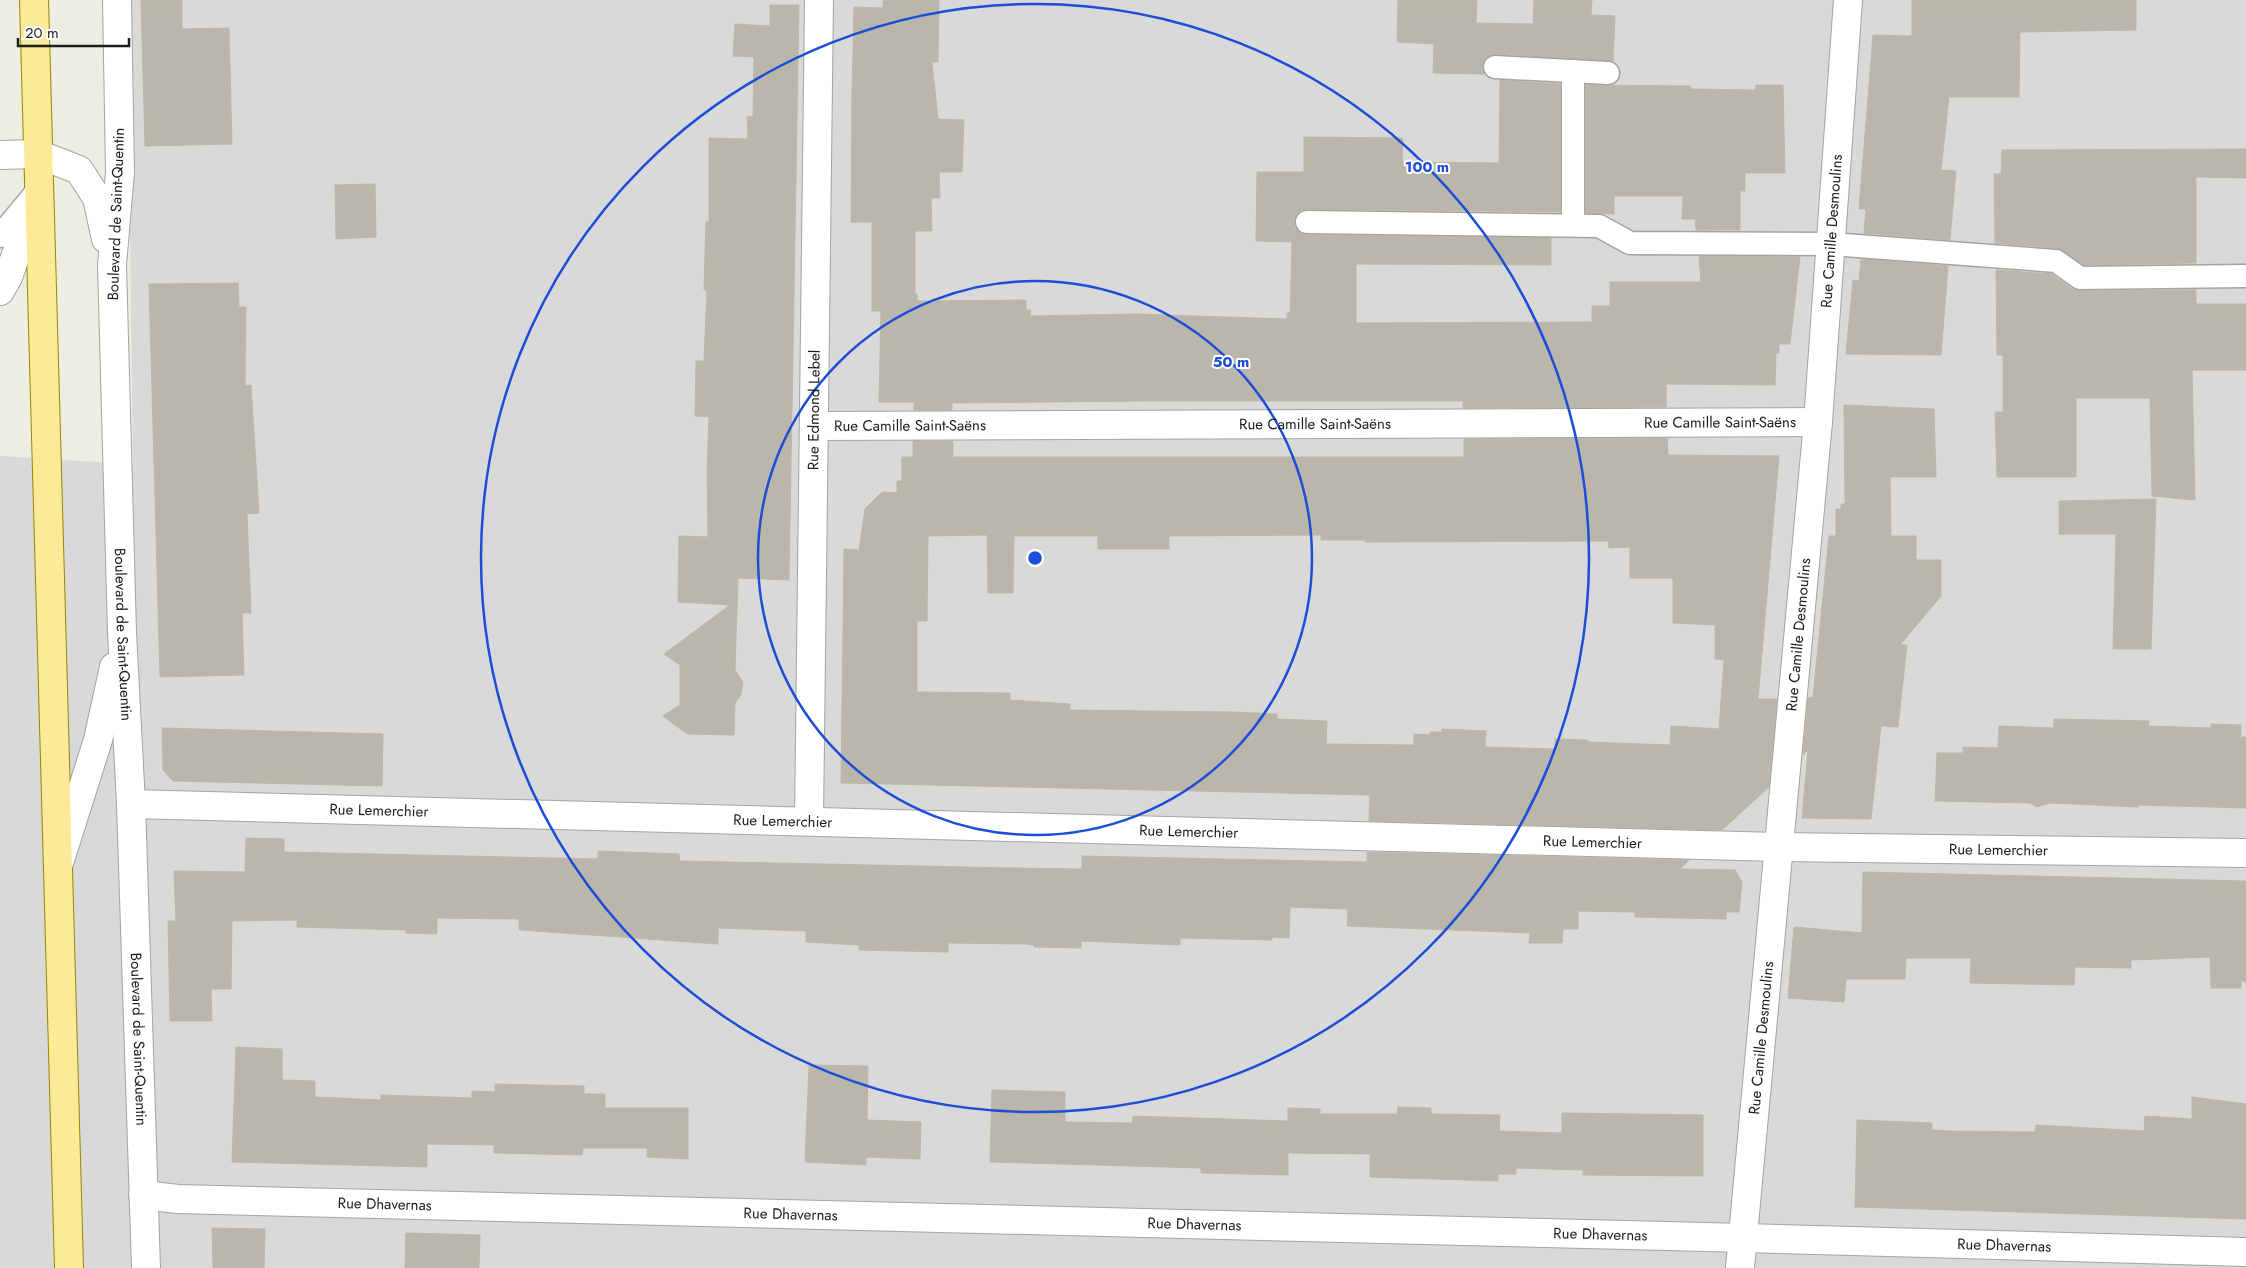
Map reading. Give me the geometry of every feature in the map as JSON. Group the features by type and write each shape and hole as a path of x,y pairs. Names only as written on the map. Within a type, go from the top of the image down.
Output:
{"main road":[{"path":"34,0 69,1268"}],"street":[{"name":"Boulevard de Saint-Quentin","path":"117,0 120,172 112,265 122,632 131,804 146,1268"},
{"name":"Rue Edmond Lebel","path":"808,820 819,0"},
{"name":"Rue Camille Desmoulins","path":"1740,1268 1741,1238 1818,422 1848,0"},
{"path":"0,155 38,154 79,170 97,198 112,265"},
{"path":"0,291 8,277 39,188"},
{"name":"Rue Camille Saint-Saëns","path":"814,426 1818,422"},
{"path":"58,867 98,740 122,632"},
{"name":"Rue Lemerchier","path":"131,804 808,820 1778,847 2246,853"},
{"name":"Rue Dhavernas","path":"143,1195 178,1199 2246,1252"}],"lane":[{"path":"1495,67 1608,73"},
{"path":"1573,71 1573,225"},
{"path":"0,236 39,188"},
{"path":"1307,222 1599,226 1630,243 1831,244 2056,261 2080,278 2246,276"}],"shaded area":[{"path":"127,0 2246,0 2246,1268 0,1268 0,456 133,464"}],"building":[{"path":"141,0 182,0 182,29 229,28 232,144 145,146"},
{"path":"883,0 939,0 938,62 932,62 938,119 964,120 962,172 939,172 940,198 931,198 932,231 915,231 915,294 917,294 917,301 1026,300 1026,310 1031,310 1030,316 1136,314 1287,319 1287,313 1290,313 1292,242 1256,241 1257,172 1304,172 1304,137 1403,138 1402,162 1499,163 1500,80 1560,84 1560,212 1307,209 1301,210 1296,215 1294,221 1295,228 1300,233 1307,235 1551,238 1551,265 1356,264 1356,323 1592,322 1592,306 1610,306 1610,282 1701,282 1699,256 1800,257 1790,344 1779,344 1779,353 1776,353 1775,385 1666,384 1666,407 1463,408 1463,401 1147,401 952,403 952,410 914,410 914,402 879,402 881,311 872,311 872,222 851,222 852,92 854,7 883,8"},
{"path":"1398,0 1477,0 1476,23 1533,24 1534,0 1592,0 1591,15 1615,16 1613,61 1496,54 1484,60 1482,67 1484,74 1433,73 1434,44 1397,42"},
{"path":"1912,0 2136,0 2136,30 2020,32 2019,97 1949,97 1941,170 1956,171 1950,240 1864,233 1866,209 1859,209 1873,35 1912,36"},
{"path":"770,5 799,5 789,580 738,578 735,670 743,682 741,695 735,703 734,735 687,734 663,716 680,705 680,665 664,654 730,605 678,602 679,536 708,537 707,470 709,417 695,416 696,361 704,361 707,290 704,290 706,222 709,222 709,138 748,139 747,117 753,116 754,57 733,56 735,24 770,26"},
{"path":"1586,85 1691,86 1690,89 1755,90 1756,85 1783,85 1785,173 1745,173 1745,191 1740,191 1740,230 1696,230 1695,219 1682,219 1683,196 1614,196 1614,214 1586,213"},
{"path":"2246,149 2246,178 2196,177 2196,263 2084,265 2057,248 1995,243 1994,174 2001,174 2002,150"},
{"path":"375,184 376,237 336,239 335,185"},
{"path":"1861,259 1948,266 1941,355 1846,354 1853,280 1859,281"},
{"path":"1996,270 2051,274 2072,289 2080,291 2196,290 2196,304 2246,304 2246,370 2192,370 2195,500 2152,496 2150,398 2076,398 2076,477 1997,477 1995,412 2003,412 2003,355 1997,355"},
{"path":"238,283 239,307 246,307 245,386 251,385 259,513 247,514 251,613 242,613 244,675 160,677 149,284"},
{"path":"1844,405 1934,409 1936,477 1890,477 1891,536 1916,536 1916,560 1941,560 1941,596 1900,645 1907,645 1898,727 1881,726 1871,819 1802,818 1808,750 1803,755 1808,698 1813,697 1829,536 1836,536 1836,509 1841,509 1841,504 1845,504"},
{"path":"1667,438 1668,455 1779,456 1758,699 1777,699 1769,787 1722,830 1369,821 1370,795 841,783 844,549 859,550 865,509 882,492 897,493 897,481 902,481 902,457 913,457 913,441 953,441 953,457 1464,457 1464,439","holes":["987,535 988,593 1013,593 1014,536 1098,536 1098,549 1169,549 1169,536 1321,535 1321,540 1365,540 1365,542 1608,541 1609,548 1630,547 1630,578 1673,578 1673,623 1715,625 1715,659 1724,660 1719,729 1671,726 1670,745 1555,739 1555,749 1485,747 1486,731 1442,729 1442,732 1430,732 1430,735 1414,734 1414,745 1326,744 1327,721 1277,719 1277,714 1070,710 1070,704 1010,700 1010,693 917,692 917,621 927,621 928,536"]},
{"path":"2156,499 2151,649 2113,649 2116,534 2059,534 2059,501"},
{"path":"2054,719 2149,721 2148,726 2211,728 2211,724 2241,725 2241,737 2246,737 2246,808 2138,805 2138,807 2050,803 2037,807 2030,803 1935,801 1937,753 1963,753 1963,747 1998,748 1999,726 2054,728"},
{"path":"162,728 383,734 382,786 173,781 163,770"},
{"path":"246,838 284,839 284,852 598,859 598,851 679,854 680,861 1013,868 1082,869 1082,856 1367,862 1367,852 1689,860 1680,869 1735,870 1742,882 1739,912 1726,912 1726,919 1635,917 1635,912 1578,911 1578,929 1563,929 1562,943 1529,943 1530,933 1347,926 1348,909 1290,907 1289,938 1272,937 1272,940 1180,938 1180,945 1081,941 1081,948 1034,947 1034,945 1026,944 948,943 948,952 859,950 859,945 806,942 806,931 718,928 718,944 521,930 519,929 519,919 437,918 437,934 406,933 406,930 297,927 297,920 232,921 231,989 211,989 212,1021 170,1021 168,921 176,921 174,871 245,872"},
{"path":"1863,872 2246,881 2246,982 2241,981 2241,988 2211,988 2210,957 2131,960 2131,968 2075,967 2074,985 1970,983 1971,958 1906,958 1905,979 1846,979 1844,1002 1788,998 1794,927 1862,933"},
{"path":"236,1047 282,1049 282,1080 315,1081 315,1097 381,1100 381,1095 472,1098 472,1091 495,1092 495,1084 584,1086 584,1094 605,1094 605,1108 688,1108 688,1159 647,1157 647,1148 583,1148 582,1155 494,1153 494,1145 427,1144 427,1167 232,1162"},
{"path":"809,1065 868,1066 867,1120 921,1122 920,1159 866,1157 866,1165 805,1162"},
{"path":"992,1090 1065,1092 1065,1122 1132,1123 1133,1116 1288,1121 1288,1108 1320,1109 1320,1114 1397,1114 1398,1107 1431,1108 1431,1114 1500,1115 1499,1131 1562,1133 1562,1113 1703,1115 1703,1176 1583,1175 1583,1170 1516,1168 1516,1174 1498,1174 1498,1181 1370,1177 1370,1154 1288,1153 1288,1175 1201,1173 1201,1168 990,1162"},
{"path":"2192,1097 2246,1104 2246,1219 1855,1207 1857,1120 1932,1123 1932,1130 1950,1131 2035,1132 2036,1125 2144,1131 2145,1116 2192,1119"},
{"path":"212,1228 265,1229 264,1268 213,1268"},
{"path":"406,1233 480,1235 479,1268 405,1268"}]}
